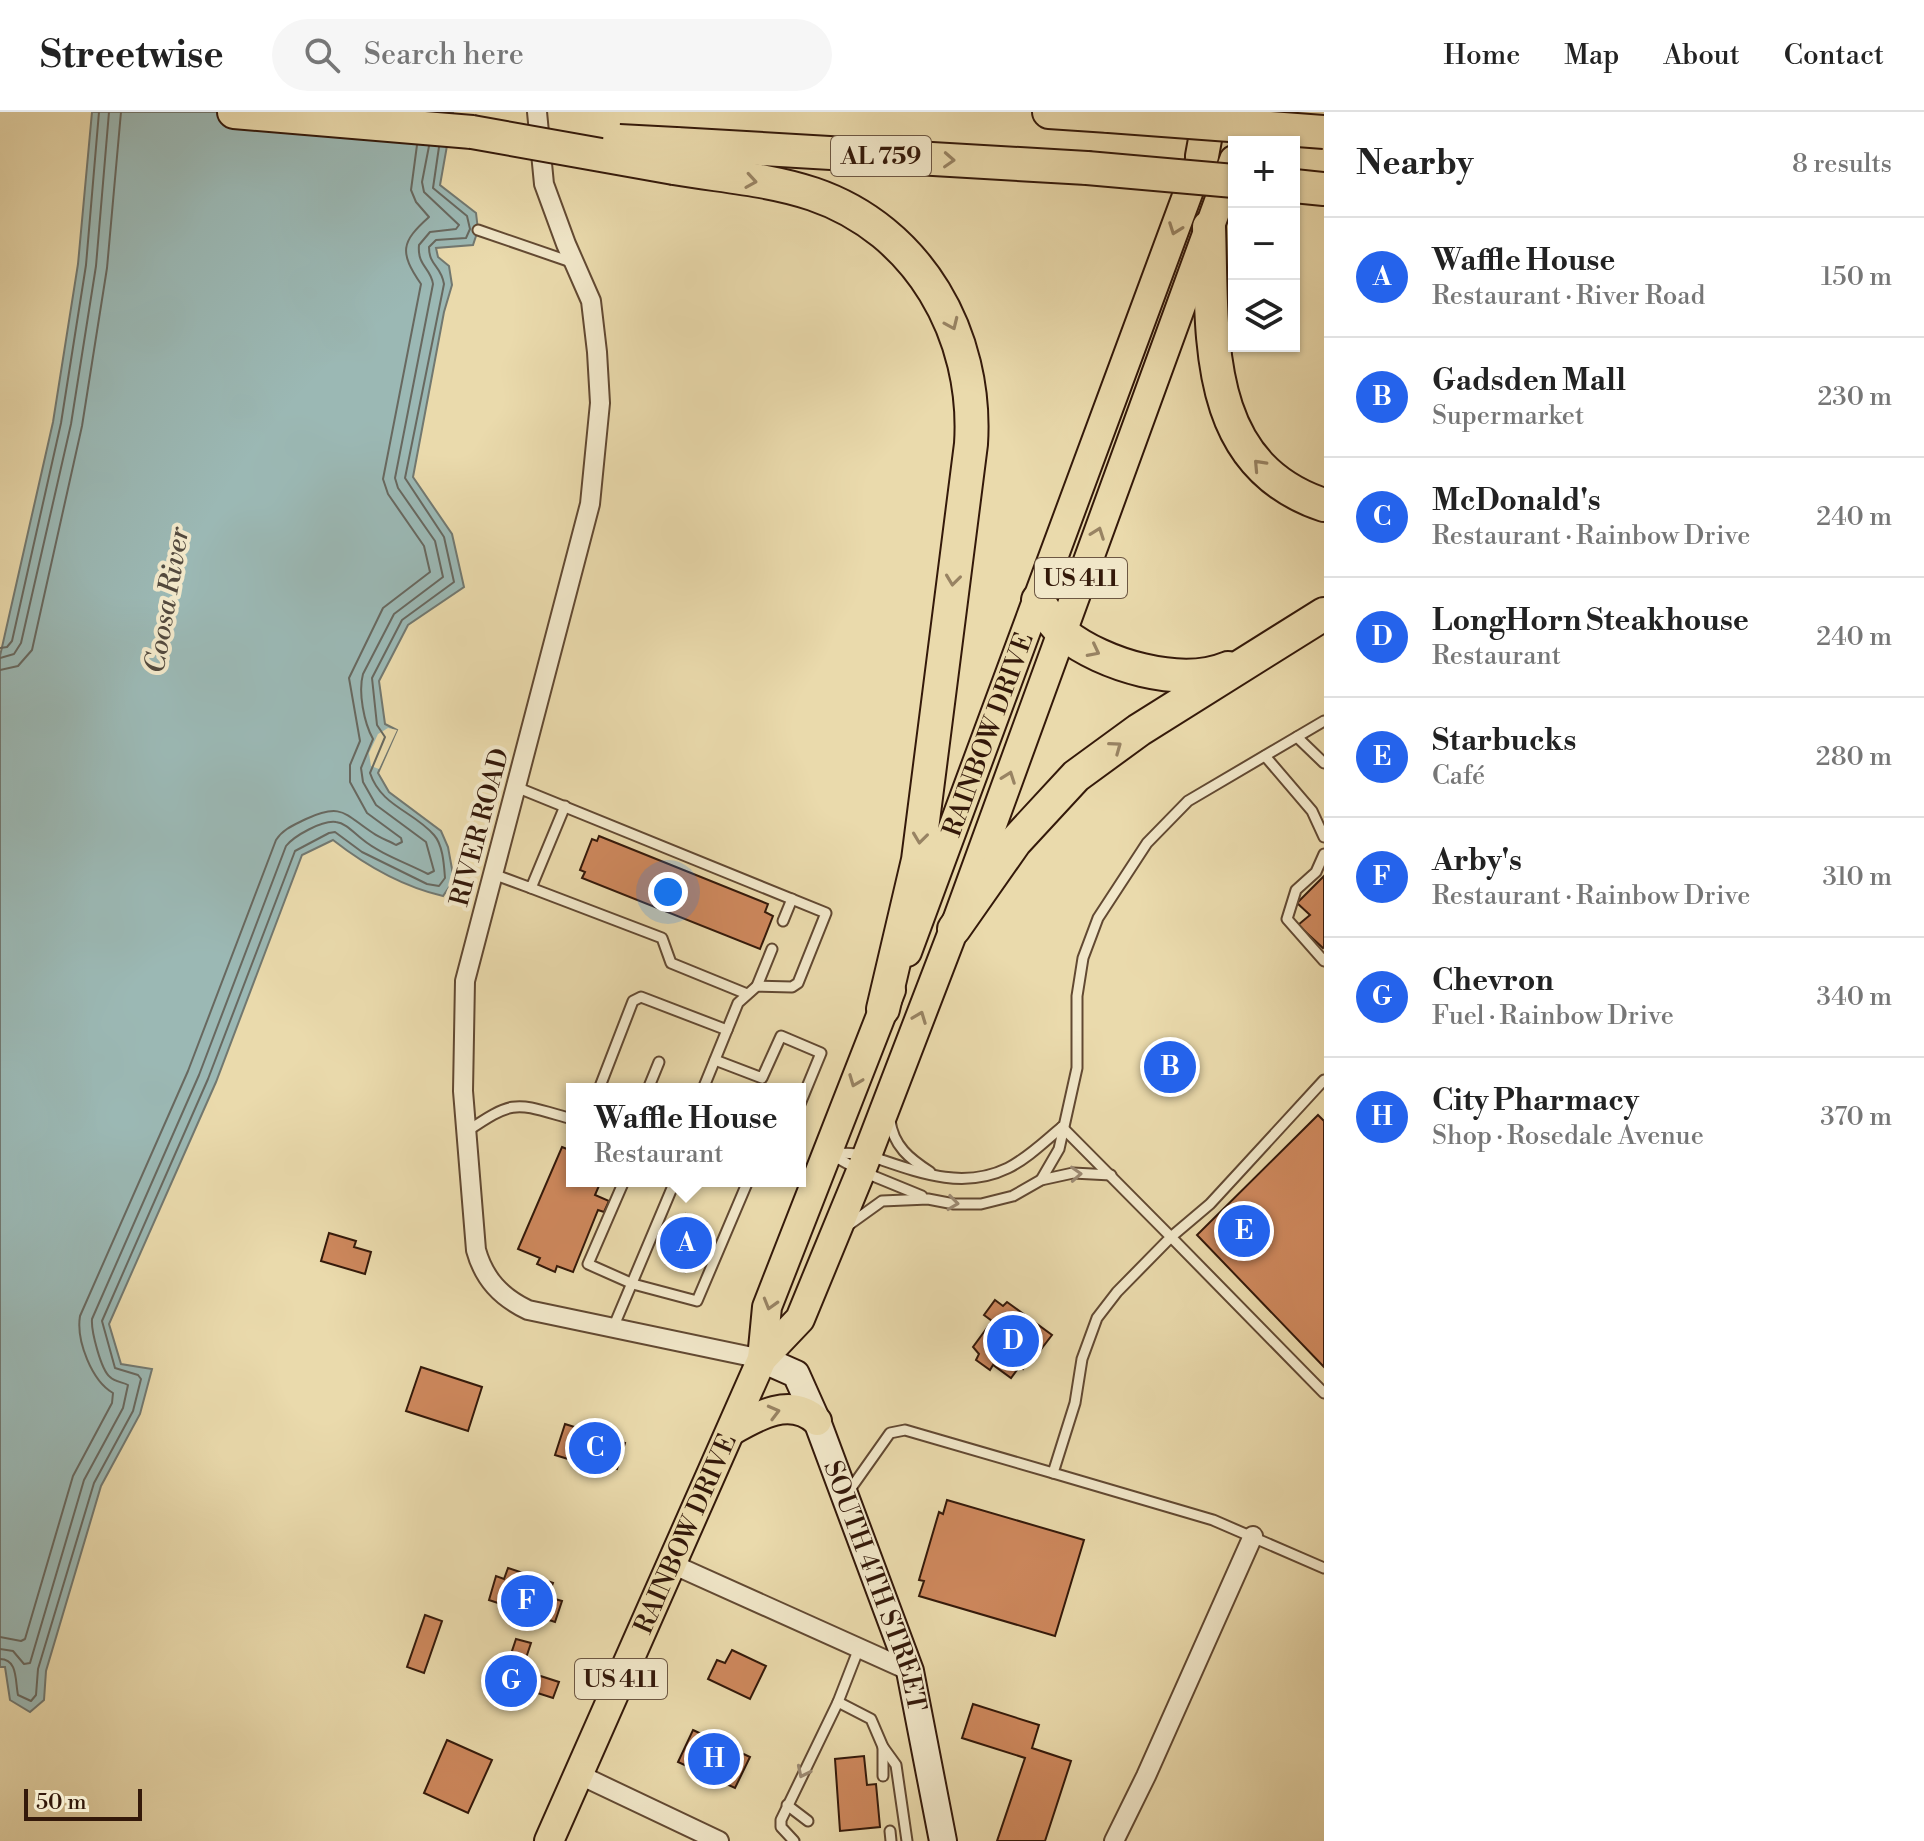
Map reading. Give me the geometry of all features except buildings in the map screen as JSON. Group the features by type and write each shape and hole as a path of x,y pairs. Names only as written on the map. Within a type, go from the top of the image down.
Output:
{"highway":[{"path":"234,112 472,132 675,156 815,195 858,215 895,243 926,278 950,318 966,362 972,407 971,444 918,860 883,1009"},
{"path":"1049,112 1324,132"},
{"path":"1202,156 1210,112"},
{"name":"AL 759","path":"675,156 1087,168 1228,180"},
{"path":"1209,227 1215,356 1235,434 1267,474 1295,494 1324,505"},
{"path":"1038,600 1062,632 1085,647 1114,661 1170,674 1215,673 1264,652"},
{"path":"954,929 1015,842 1076,776 1139,730 1324,614"}],"main road":[{"name":"RAINBOW DRIVE","path":"549,1841 762,1359 767,1307 920,919 1218,112"},
{"path":"1243,136 1252,112"},
{"name":"RAINBOW DRIVE","path":"762,1359 800,1319 864,1163 954,929 1228,176"},
{"path":"731,1431 768,1413 786,1409 807,1411 817,1421"}],"street":[{"name":"RIVER ROAD","path":"537,112 544,184 591,301 600,403 590,504 465,981 463,1091 476,1250 490,1281 507,1298 528,1310 762,1359"},
{"name":"SOUTH 4TH STREET","path":"762,1359 796,1374 817,1421 910,1671 943,1841"},
{"path":"1114,1841 1253,1536"},
{"path":"672,1564 910,1671"},
{"path":"578,1774 719,1841"}],"lane":[{"path":"478,230 574,263"},
{"path":"1041,1180 1059,1149 1077,1068 1077,996 1083,958 1098,918 1147,843 1188,801 1324,721"},
{"path":"1297,737 1324,763"},
{"path":"1265,756 1312,811 1324,837"},
{"path":"516,787 826,913 798,983 792,987 757,986"},
{"path":"531,888 565,806"},
{"path":"1324,854 1316,872 1296,890 1287,919 1324,961"},
{"path":"493,874 662,938 671,963 747,994"},
{"path":"783,921 792,899"},
{"path":"705,1083 738,1003 757,986 772,949"},
{"path":"601,1083 633,1001 641,997 727,1030"},
{"path":"760,1083 781,1036 821,1053 806,1089"},
{"path":"715,1060 762,1078"},
{"path":"650,1083 659,1062"},
{"path":"1053,1473 1075,1403 1082,1359 1097,1318 1117,1292 1171,1237 1210,1204 1324,1080"},
{"path":"892,1090 891,1132 910,1159 937,1176"},
{"path":"466,1132 499,1109 523,1105 566,1117"},
{"path":"1062,1127 1324,1393"},
{"path":"827,1152 864,1163 937,1176 979,1177 1006,1169 1062,1127"},
{"path":"827,1152 864,1163 928,1199"},
{"path":"833,1239 882,1201 928,1199 954,1204 981,1204 1013,1196 1041,1180 1073,1173 1111,1175"},
{"path":"621,1187 588,1264 633,1284 697,1301 745,1187"},
{"path":"613,1328 673,1187"},
{"path":"845,1497 890,1433 905,1430 1213,1520 1324,1568"},
{"path":"794,1841 781,1827 781,1820 838,1702 859,1648"},
{"path":"838,1702 871,1719 883,1747 896,1765 907,1841"},
{"path":"883,1747 883,1776"},
{"path":"787,1805 808,1821"}],"water":[{"name":"Coosa River","path":"92,112 453,112 440,185 476,213 478,230 473,245 436,248 438,257 449,266 452,285 444,312 413,477 452,534 464,587 408,625 379,681 385,724 397,730 378,773 389,792 441,831 448,847 454,880 443,896 428,892 385,874 333,840 302,855 216,1082 109,1324 121,1364 152,1369 140,1414 101,1486 46,1671 44,1700 30,1712 10,1700 5,1667 0,1667 0,656 53,422 78,264"}],"pier":[{"path":"388,728 397,730 379,769 371,766 369,753 378,734"}],"place":[{"name":"Gadsden Mall","path":"1170,1067"},
{"name":"Starbucks","path":"1244,1231"},
{"name":"Waffle House","path":"686,1243"},
{"name":"LongHorn Steakhouse","path":"1013,1341"},
{"name":"McDonald's","path":"595,1448"},
{"name":"Arby's","path":"527,1601"},
{"name":"Chevron","path":"511,1681"},
{"name":"City Pharmacy","path":"714,1759"}]}
